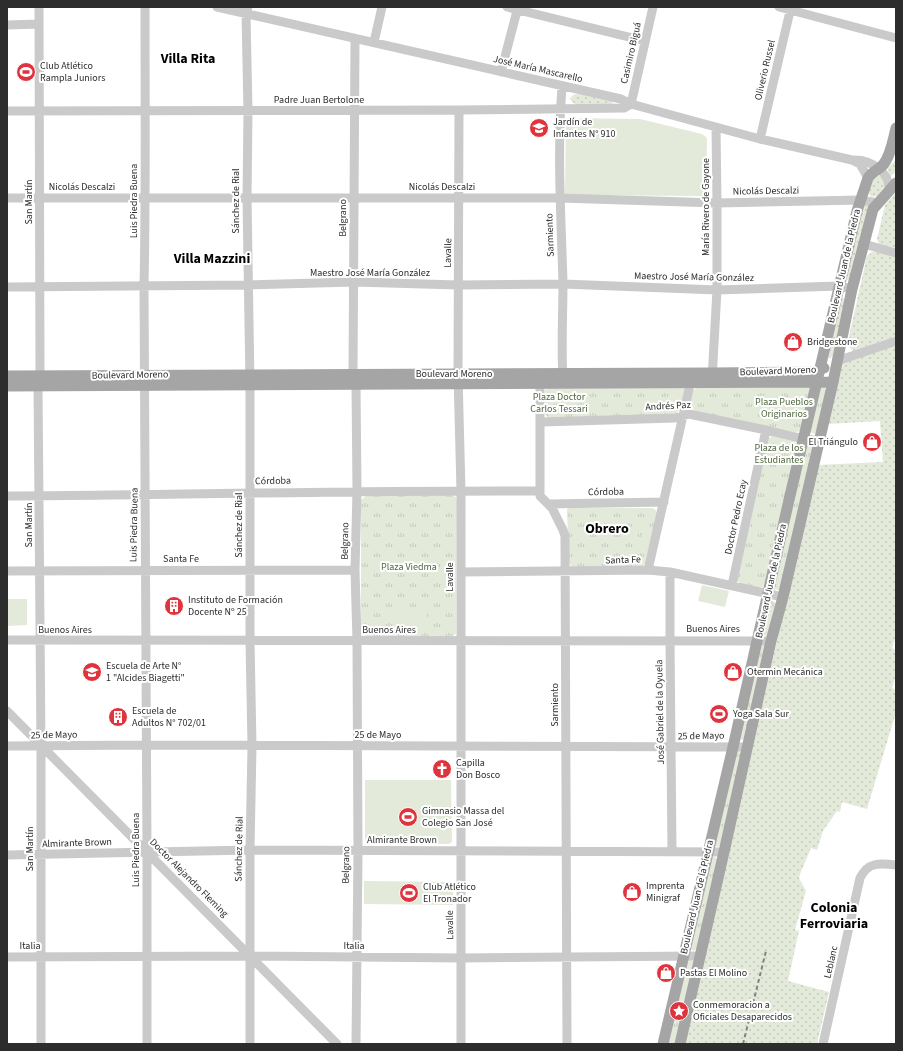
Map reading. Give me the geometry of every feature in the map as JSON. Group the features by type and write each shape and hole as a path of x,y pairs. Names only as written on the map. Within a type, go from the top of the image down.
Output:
{"main road":[{"path":"868,178 871,173 879,169 888,158 896,128"},
{"name":"Boulevard Juan de la Piedra","path":"663,1044 758,640 767,594 819,370 860,200 868,178"},
{"name":"Boulevard Juan de la Piedra","path":"680,1044 771,641 783,597 833,382 852,289 873,209 893,186"},
{"name":"Boulevard Moreno","path":"712,378 814,372 837,361"},
{"name":"Boulevard Moreno","path":"7,376 39,381"},
{"name":"Boulevard Moreno","path":"7,386 39,381 563,379 691,377 816,383 833,382"}],"street":[{"name":"San Martín","path":"39,7 41,1044"},
{"name":"Luis Piedra Buena","path":"145,7 144,110 146,198 144,286 147,1044"},
{"name":"José María Mascarello","path":"217,7 247,11 355,39 374,42 562,87 621,99 631,104 716,128 852,160 858,160 873,165 879,169"},
{"path":"374,42 382,7"},
{"path":"507,7 517,8 645,41"},
{"name":"Casimiro Biguá","path":"631,104 653,7"},
{"path":"779,7 790,8 896,38"},
{"path":"501,72 517,8"},
{"name":"Oliverio Russel","path":"760,139 790,8"},
{"name":"Sánchez de Rial","path":"247,11 247,198 251,569 250,641 252,746 250,850 250,1044"},
{"path":"7,24 39,24"},
{"name":"Belgrano","path":"355,39 354,282 357,491 355,570 357,641 358,852 356,1044"},
{"name":"Sarmiento","path":"562,87 560,198 563,284 563,379"},
{"name":"Padre Juan Bertolone","path":"7,111 561,109 624,108 631,104"},
{"name":"Lavalle","path":"459,110 460,198 458,285 462,641 462,1044"},
{"name":"María Rivero de Gayone","path":"712,378 718,203 716,128"},
{"path":"852,160 860,164 868,178"},
{"path":"879,169 893,186"},
{"name":"Nicolás Descalzi","path":"7,198 560,198 718,203 860,200 878,203"},
{"path":"864,244 896,254"},
{"name":"Maestro José María González","path":"7,287 248,285 354,282 458,285 563,284 716,290 839,286 852,289"},
{"name":"Boulevard Moreno","path":"837,361 896,341"},
{"path":"648,570 691,377"},
{"path":"539,491 541,422 540,379"},
{"name":"Andrés Paz","path":"541,422 675,418 689,414 819,441"},
{"name":"Doctor Pedro Ecay","path":"732,585 766,430"},
{"name":"Sarmiento","path":"539,491 540,496 552,508 565,536 567,1044"},
{"name":"Córdoba","path":"7,496 146,495 250,492 539,491"},
{"name":"Córdoba","path":"549,504 664,502"},
{"name":"Santa Fe","path":"7,571 251,569 355,570"},
{"name":"Santa Fe","path":"461,572 648,570 670,572 783,597"},
{"name":"José Gabriel de la Oyuela","path":"670,572 672,852"},
{"name":"Buenos Aires","path":"7,640 566,642 670,640 771,641"},
{"name":"Doctor Alejandro Fleming","path":"7,711 337,1044"},
{"name":"25 de Mayo","path":"7,746 748,747"},
{"name":"Almirante Brown","path":"7,855 250,850 358,852 724,852"},
{"name":"Leblanc","path":"823,1044 860,878 864,870 870,866 884,864 896,865"},
{"name":"Italia","path":"7,957 147,958 250,956 462,958 700,956"}],"green space":[{"path":"578,94 612,101 613,103 577,105 570,99 573,95"},
{"path":"566,118 640,119 702,134 707,138 705,194 701,196 565,195"},
{"path":"896,157 896,171 889,178 887,175 888,167 894,162"},
{"path":"877,176 880,176 886,185 877,196 871,197 867,191 872,180"},
{"path":"896,192 896,248 879,244 877,239 885,205"},
{"path":"862,203 869,203 851,278 848,280 846,279"},
{"path":"872,252 896,256 896,336 853,351 847,345 867,256"},
{"path":"841,299 845,299 833,356 830,358 828,357"},
{"path":"896,344 896,636 892,648 896,650 896,675 892,688 896,690 896,712 867,809 842,802 840,812 837,811 823,831 817,850 811,848 799,878 806,891 795,930 799,931 788,981 829,992 817,1044 685,1044 817,465 883,462 880,421 828,424 840,367 843,363"},
{"name":"Plaza Pueblos Originarios","path":"809,386 811,389 801,430 795,433 695,411 692,409 690,403 691,393 696,388"},
{"name":"Plaza Doctor Carlos Tessari","path":"683,387 686,389 682,404 679,411 674,415 550,418 546,416 544,411 545,390 549,388"},
{"path":"821,387 825,388 826,391 817,432 813,434 810,431"},
{"name":"Plaza de los Estudiantes","path":"772,436 793,440 797,446 765,582 763,587 753,588 742,585 737,581 767,439"},
{"path":"806,446 812,446 813,448 780,589 778,590 774,589"},
{"name":"Plaza Viedma","path":"451,495 456,497 457,500 456,634 451,637 367,637 361,631 361,500 366,496"},
{"path":"567,509 655,509 657,513 643,566 574,568 571,566 569,562 567,512"},
{"path":"644,525 651,527 647,540 641,538"},
{"path":"702,585 729,591 725,607 698,601"},
{"path":"7,599 27,599 27,625 7,626"},
{"path":"771,601 777,604 768,636 764,635"},
{"path":"393,607 426,607 427,629 393,629"},
{"path":"765,645 745,739 742,740 740,739 760,649"},
{"path":"737,751 742,752 721,845 717,847 715,846"},
{"name":"Gimnasio Massa del Colegio San José","path":"365,780 451,780 452,842 449,844 370,843 365,839"},
{"path":"713,857 718,860 697,949 693,951 690,948 711,858"},
{"name":"Club Atlético El Tronador","path":"364,881 453,882 453,905 364,904"},
{"path":"689,960 693,961 693,963 675,1044 668,1044 687,962"}],"railway":[{"path":"743,1044 766,951"}],"place":[{"name":"Club Atlético Rampla Juniors","path":"26,72"},
{"name":"Jardín de Infantes N° 910","path":"539,128"},
{"name":"Bridgestone","path":"793,342"},
{"name":"El Triángulo","path":"872,442"},
{"name":"Instituto de Formación Docente Nº 25","path":"174,606"},
{"name":"Escuela de Arte N° 1 \"Alcides Biagetti\"","path":"92,672"},
{"name":"Otermin Mecánica","path":"733,672"},
{"name":"Yoga Sala Sur","path":"719,714"},
{"name":"Escuela de Adultos N° 702/01","path":"118,717"},
{"name":"Capilla Don Bosco","path":"442,769"},
{"name":"Gimnasio Massa del Colegio San José","path":"408,817"},
{"name":"Imprenta Minigraf","path":"632,892"},
{"name":"Club Atlético El Tronador","path":"409,893"},
{"name":"Pastas El Molino","path":"666,973"},
{"name":"Conmemoracion a Oficiales Desaparecidos","path":"679,1011"}],"district":[{"name":"Villa Rita","path":"188,59"},
{"name":"Villa Mazzini","path":"212,259"},
{"name":"Obrero","path":"607,529"},
{"name":"Colonia Ferroviaria","path":"834,916"}]}
